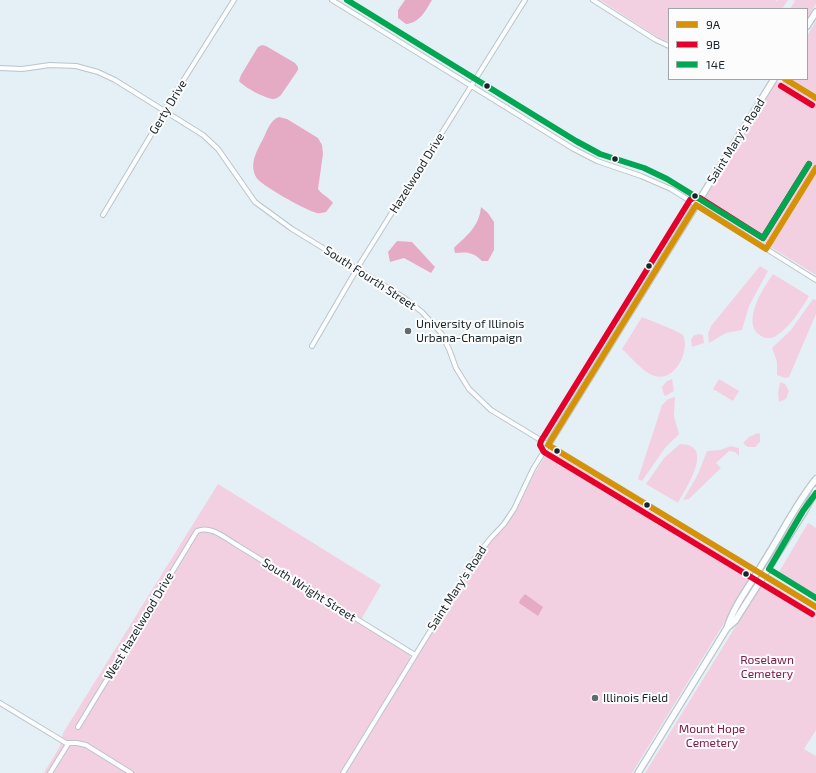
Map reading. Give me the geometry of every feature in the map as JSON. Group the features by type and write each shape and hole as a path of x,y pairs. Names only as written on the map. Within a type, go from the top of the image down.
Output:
{"main road":[{"path":"808,24 816,12"},
{"name":"Saint Mary's Road","path":"548,445 773,80"},
{"path":"639,773 727,628 735,620 796,507 816,479"},
{"path":"760,574 804,512 816,490"}],"street":[{"name":"Gerty Drive","path":"103,215 164,111 234,0"},
{"path":"332,0 470,86 585,155 664,186 816,280"},
{"name":"Hazelwood Drive","path":"312,346 357,269 524,0"},
{"path":"593,0 656,40 668,46"},
{"name":"South Fourth Street","path":"0,68 76,66 98,72 115,80 203,135 218,149 255,202 292,229 403,297 422,312 441,333 449,348 456,368 469,389 491,410 816,607"},
{"path":"787,80 816,98"},
{"name":"Saint Mary's Road","path":"343,773 475,558 490,538 509,518 533,469 548,445"},
{"name":"South Wright Street","path":"203,528 214,531 415,655"},
{"name":"West Hazelwood Drive","path":"78,727 197,531 203,528"},
{"path":"0,703 68,744 77,743 86,745 131,773"},
{"path":"50,773 68,744"}],"green space":[{"path":"600,0 788,0 783,8 668,8 668,42 659,38"},
{"path":"793,0 816,0 816,4 808,16 808,8 791,8 795,1"},
{"path":"816,21 816,95 792,80 808,80 808,34"},
{"path":"775,82 784,82 816,102 816,275 706,207 704,202 706,194"},
{"path":"760,266 768,271 749,306 742,330 726,333 709,343 708,334 711,326"},
{"path":"773,274 809,296 786,328 774,337 767,338 761,336 755,330 753,315 759,297"},
{"path":"813,299 816,300 816,314 789,377 785,378 777,375 777,362 772,348 791,330"},
{"path":"642,317 683,335 685,342 682,358 673,371 667,375 660,377 648,373 622,349"},
{"path":"698,334 703,335 704,343 692,347 691,340 693,336"},
{"path":"672,379 674,391 665,396 662,387 667,381"},
{"path":"719,379 739,391 733,401 713,389"},
{"path":"780,382 785,384 789,391 786,399 779,402 778,394"},
{"path":"675,397 674,416 679,434 665,448 642,481 638,479 662,405 668,399"},
{"path":"758,433 760,434 760,442 755,447 748,447 743,443 749,437"},
{"path":"680,444 691,446 696,451 697,459 696,468 692,478 678,503 646,484 664,458"},
{"path":"731,446 739,448 739,456 735,452 729,451 716,463 721,468 689,499 683,500 698,474 707,451 720,450"},
{"path":"549,453 556,454 744,568 750,577 729,615 632,773 345,773 479,556 516,511 534,474 546,455"},
{"path":"218,484 381,585 359,623 410,654 410,659 340,773 44,773 60,746 63,733"},
{"path":"797,511 800,513 767,565 784,537"},
{"path":"808,523 816,528 816,595 779,572"},
{"path":"769,583 816,612 816,730 804,749 816,756 816,773 645,773 760,587"}],"shaded area":[{"path":"405,0 432,0 419,19 406,24 398,18 398,10"},
{"path":"262,45 295,63 298,67 298,70 281,95 275,99 260,94 239,81 258,47"},
{"path":"279,117 287,119 318,138 322,145 323,154 318,189 333,203 326,212 317,213 301,206 273,191 256,177 253,167 256,153 269,126 276,118"},
{"path":"481,207 488,213 494,222 494,250 488,261 482,261 470,253 455,253 454,248 472,230 478,220"},
{"path":"397,241 412,242 435,267 431,273 404,258 390,262 388,252"},
{"path":"525,594 543,607 538,616 519,603"}],"transit line":[{"name":"14E","path":"347,0 576,141 600,154 644,168 667,179 763,238 809,164"},
{"name":"9A","path":"787,80 816,98"},
{"name":"9B","path":"781,86 812,105"},
{"name":"9B","path":"809,164 763,238 700,198 694,197 690,200 541,441 540,445 544,452 812,614"},
{"name":"9A","path":"816,168 766,249 696,205 548,445 816,607"},
{"name":"14E","path":"816,493 803,511 769,569 816,598"}],"place":[{"name":"University of Illinois Urbana-Champaign","path":"408,331"},
{"name":"Illinois Field","path":"595,698"}],"park label":[{"name":"Roselawn Cemetery","path":"767,667"},
{"name":"Mount Hope Cemetery","path":"712,736"}]}
